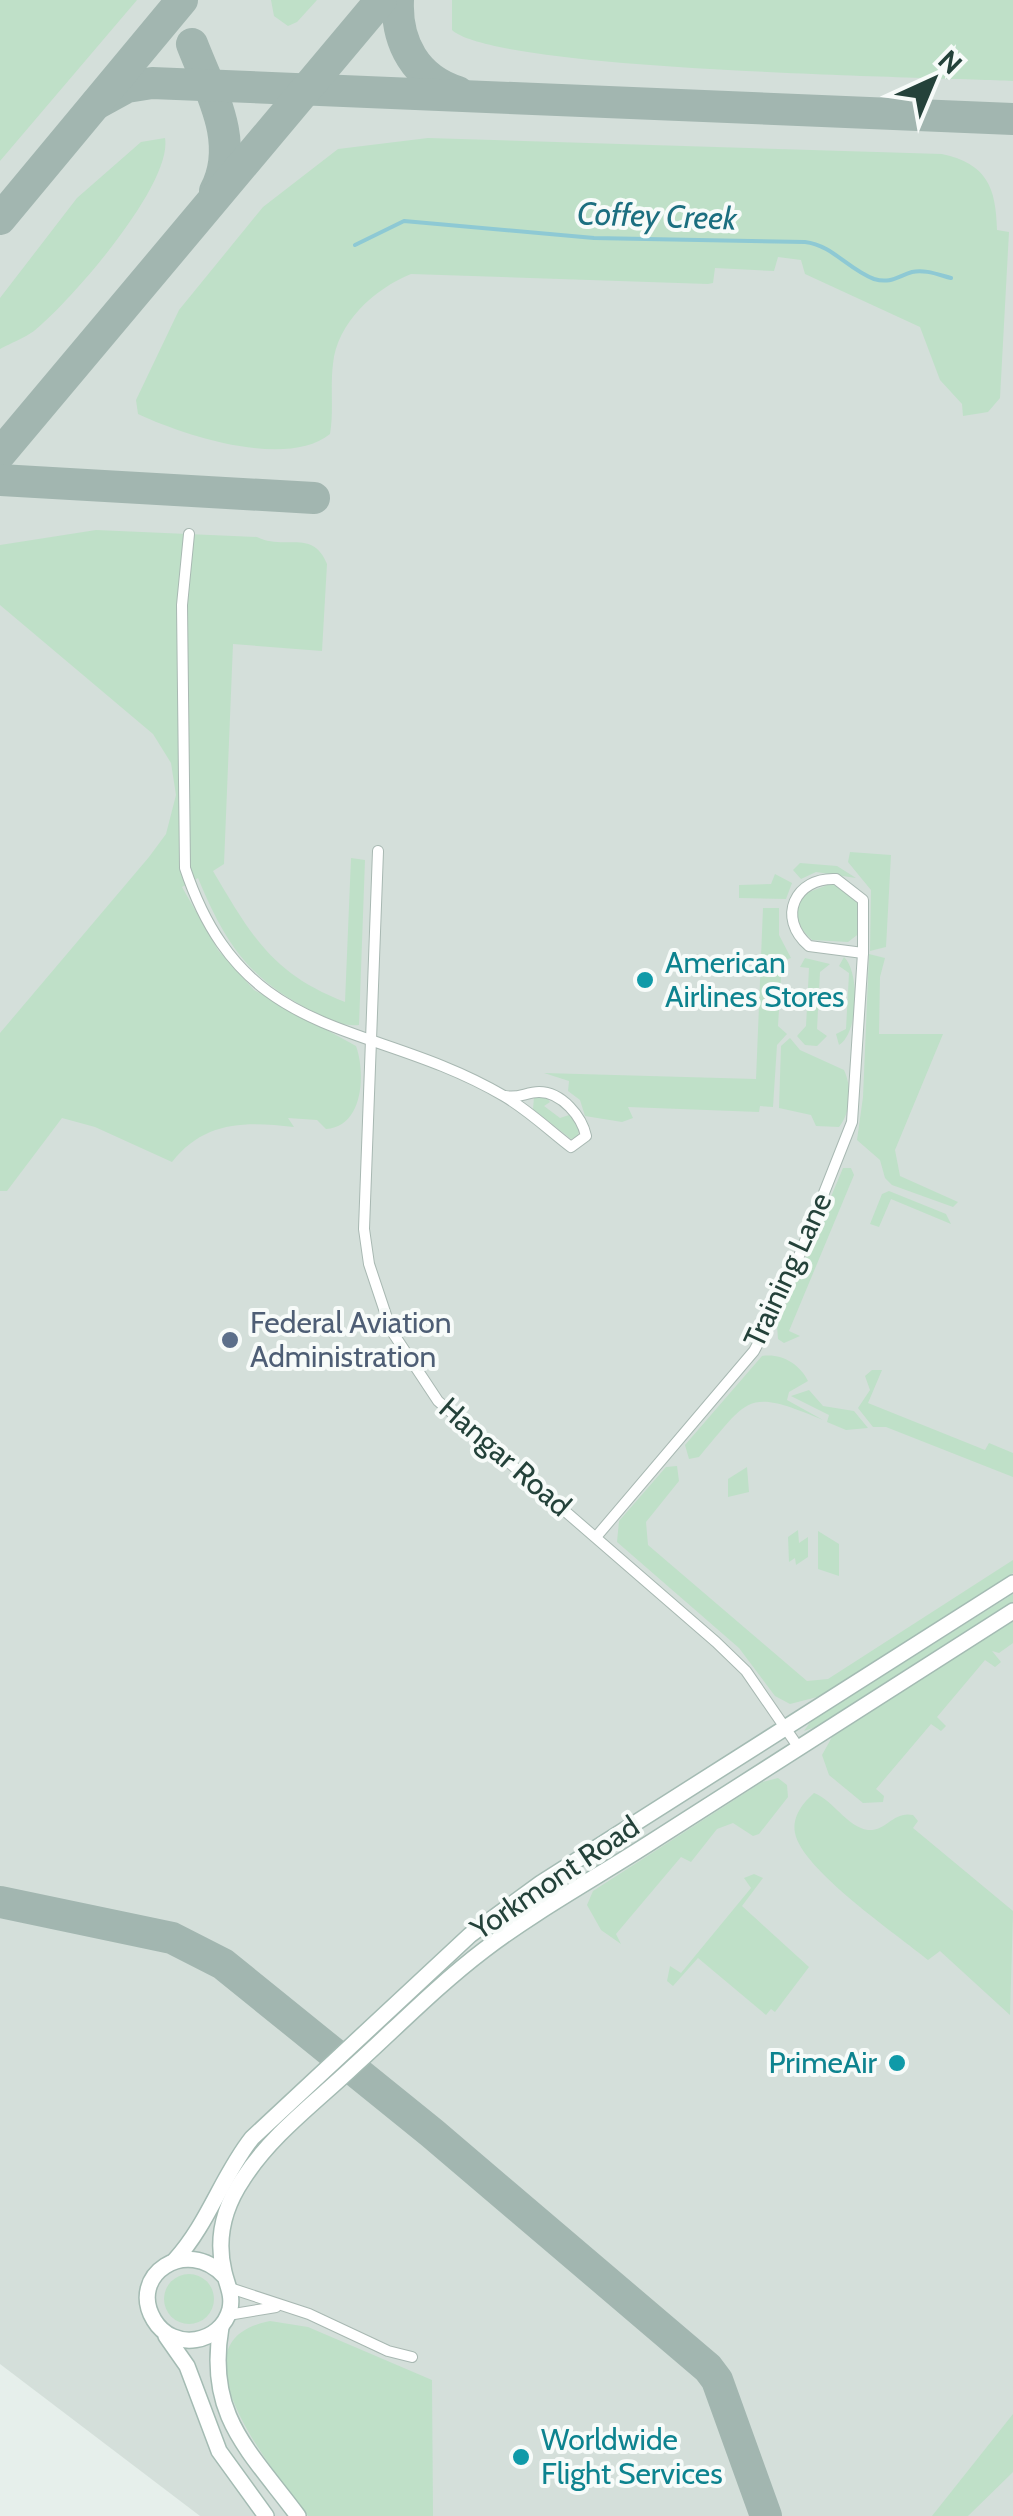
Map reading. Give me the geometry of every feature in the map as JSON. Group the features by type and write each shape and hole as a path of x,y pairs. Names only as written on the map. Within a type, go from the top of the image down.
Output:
{"street":[{"path":"189,534 182,605 185,868 194,896 222,946 256,985 295,1011 506,1096 571,1147 586,1136 578,1114 554,1096 539,1092 506,1096"},
{"name":"Hangar Road","path":"378,851 364,1229 369,1264 391,1330 438,1401 746,1671 799,1748"},
{"name":"Training Lane","path":"596,1537 754,1350 784,1294 852,1122 866,912 856,891 836,880 824,879 801,889 790,912 799,938 820,949 863,952"},
{"name":"Yorkmont Road","path":"266,2516 212,2438 186,2366 148,2304 148,2290 163,2267 175,2260 199,2229 226,2173 252,2138 470,1934 541,1883 1013,1582"},
{"name":"Yorkmont Road","path":"298,2516 250,2452 222,2403 215,2367 225,2321 227,2282 221,2230 246,2174 278,2137 485,1949 1013,1611"},
{"path":"175,2260 202,2260 227,2282 277,2307 308,2314 368,2343 412,2357"},
{"path":"160,2329 172,2337 198,2340 225,2321 277,2307"}],"shaded area":[{"path":"0,0 1013,0 1013,2516 200,2516 0,2364"}],"green space":[{"path":"0,0 137,0 0,161"},
{"path":"271,0 317,0 297,22 288,26 274,16"},
{"path":"452,0 1013,0 1013,81 717,69 547,55 485,44 452,30"},
{"path":"165,138 163,158 153,183 94,269 30,334 0,349 0,298 77,198 141,142"},
{"path":"428,138 942,154 957,158 986,180 994,201 997,230 1009,232 1000,398 988,412 963,416 962,404 940,380 920,327 805,274 801,260 778,257 774,271 715,268 713,283 708,284 411,274 371,298 350,321 333,364 330,434 311,444 288,449 236,445 138,414 136,400 179,310 263,207 338,149"},
{"path":"96,530 306,543 321,553 327,564 322,651 233,644 224,864 213,871 252,933 281,965 299,979 345,1002 351,858 365,860 359,1025 330,1020 272,987 229,941 198,878 182,887 218,950 254,990 356,1046 361,1084 354,1109 338,1126 326,1129 317,1120 288,1118 294,1127 227,1127 198,1138 172,1162 95,1127 62,1118 7,1191 0,1191 0,1033 149,857 166,834 176,795 171,763 153,734 0,605 0,545"},
{"path":"850,852 891,855 886,947 870,951 871,890 848,862"},
{"path":"800,863 837,866 856,878 816,872 801,879 793,870"},
{"path":"775,874 792,883 786,899 739,898 739,885 771,884"},
{"path":"830,884 843,888 859,905 861,932 848,942 812,940 798,918 804,894"},
{"path":"763,908 779,908 779,935 791,958 782,961 778,1026 787,1034 777,1045 773,1107 760,1106 759,1112 628,1107 633,1118 622,1122 585,1116 580,1100 568,1091 569,1081 544,1073 756,1079"},
{"path":"869,954 885,958 880,977 879,1034 943,1034 895,1150 900,1176 958,1202 953,1207 892,1185 885,1178 880,1160 857,1140 863,1097"},
{"path":"844,957 853,975 855,1002 850,1028 839,1045 836,1034 846,1029 849,973 839,966"},
{"path":"805,958 830,964 820,972 817,1029 827,1036 817,1046 805,1045 797,1036 806,1026 809,968 800,967"},
{"path":"790,1038 800,1050 844,1070 849,1100 839,1127 816,1126 811,1115 779,1108 781,1046"},
{"path":"534,1097 547,1098 550,1102 544,1106 560,1118 569,1115 579,1128 578,1137 571,1139 533,1109"},
{"path":"843,1168 851,1168 854,1175 789,1331 800,1336 784,1343 778,1339 777,1326"},
{"path":"889,1191 946,1214 951,1224 891,1199 879,1227 870,1224 882,1194"},
{"path":"762,1356 783,1358 800,1370 808,1381 789,1392 787,1400 823,1420 778,1404 751,1404 729,1421 699,1457 689,1459 685,1445"},
{"path":"872,1370 882,1370 868,1403 985,1450 989,1443 1013,1453 1013,1477 886,1427 873,1427 858,1408 870,1390 865,1376"},
{"path":"809,1390 823,1406 854,1411 868,1428 846,1430 827,1422 829,1415 791,1396"},
{"path":"677,1466 679,1481 646,1522 648,1545 807,1681 828,1679 1013,1560 1013,1573 825,1695 790,1704 775,1696 739,1648 617,1542 619,1521 666,1467"},
{"path":"747,1467 749,1492 728,1497 728,1479"},
{"path":"798,1530 799,1543 808,1537 808,1557 796,1565 795,1558 789,1562 788,1537"},
{"path":"818,1531 839,1544 839,1576 818,1569"},
{"path":"1013,1594 1013,1603 827,1723 804,1731 811,1721"},
{"path":"1013,1620 1013,1643 999,1653 992,1651 1001,1662 995,1667 985,1660 937,1717 946,1726 941,1731 931,1724 876,1789 884,1796 883,1802 863,1803 829,1775 822,1755 832,1737"},
{"path":"778,1778 787,1785 788,1797 759,1834 753,1836 733,1823 717,1829 691,1862 681,1857 616,1934 621,1944 601,1930 587,1905 593,1891 762,1782"},
{"path":"814,1793 853,1824 868,1830 900,1816 913,1815 918,1821 913,1828 1013,1911 1010,2015 940,1951 928,1960 853,1901 815,1865 795,1833 799,1810"},
{"path":"754,1874 763,1878 742,1906 809,1967 775,2012 771,2009 766,2015 698,1958 673,1986 667,1981 670,1966 681,1973 751,1888 744,1878"},
{"path":"189,2274 207,2281 214,2299 207,2317 189,2324 171,2317 164,2299 171,2281"},
{"path":"270,2321 308,2327 432,2380 433,2516 308,2516 255,2442 227,2381 227,2354 240,2333"},
{"path":"1013,2414 1013,2472 968,2516 932,2516"}],"waterway":[{"name":"Coffey Creek","path":"355,245 404,221 594,238 805,242 824,248 874,279 890,280 917,271 951,278"}],"taxiway":[{"path":"0,219 182,0"},
{"path":"0,454 381,0"},
{"path":"398,0 401,31 412,57 431,78 458,92"},
{"path":"192,44 224,135 222,173 215,191"},
{"path":"96,104 127,87 152,83 1013,119"},
{"path":"0,480 314,498"},
{"path":"0,1902 172,1938 223,1964 432,2133 708,2368 717,2380 766,2516"}],"place":[{"name":"American Airlines Stores","path":"645,980"},
{"name":"Federal Aviation Administration","path":"230,1340"},
{"name":"PrimeAir","path":"897,2063"},
{"name":"Worldwide Flight Services","path":"521,2457"}]}
